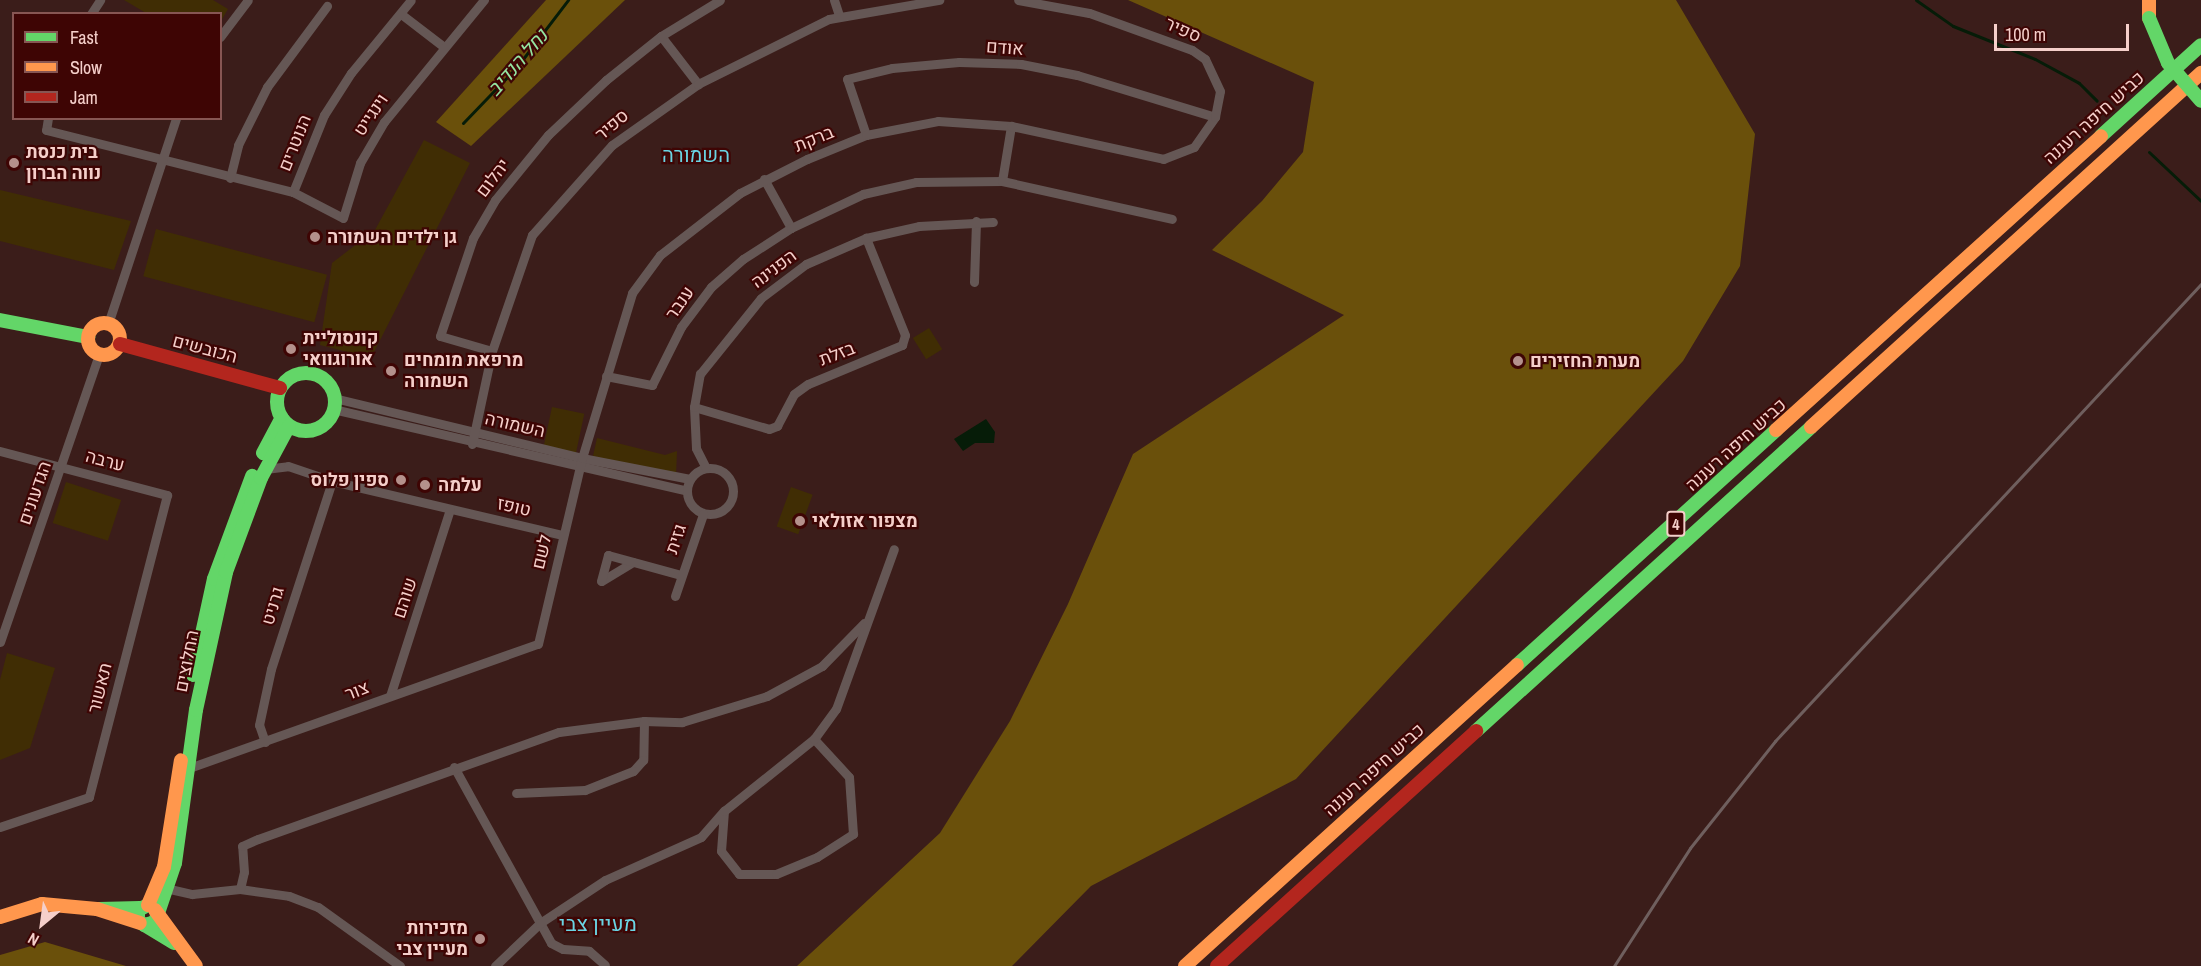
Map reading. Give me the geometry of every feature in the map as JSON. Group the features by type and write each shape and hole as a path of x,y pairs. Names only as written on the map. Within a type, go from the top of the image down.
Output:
{"main road":[{"path":"2148,0 2149,18 2168,63 2201,101"},
{"name":"כביש חיפה רעננה","path":"1185,966 2201,45"},
{"name":"4","path":"1217,966 2201,73"},
{"path":"0,320 88,337"},
{"path":"108,324 119,333 120,344 114,352 99,355 90,348 88,337 93,328 108,324"},
{"name":"הכובשים","path":"120,344 280,388"},
{"path":"307,373 326,382 334,404 328,420 316,429 302,430 286,422 277,402 280,388 291,377 307,373"},
{"name":"החלוצים","path":"142,924 155,922 148,909 163,888 189,768 215,610 243,522 286,422"},
{"name":"החלוצים","path":"163,888 198,642 213,579 238,507 286,422"},
{"path":"0,917 42,904 97,909 148,909 196,966"},
{"path":"97,909 142,924 178,946"}],"street":[{"path":"222,34 248,0"},
{"name":"הנוטרים","path":"48,120 46,130 162,161 293,192 324,115 351,73 411,0"},
{"name":"וינגייט","path":"293,192 343,218 360,163 384,122 484,0"},
{"name":"יהלום","path":"492,351 440,336 472,238 495,200 548,135 606,80 661,36 720,0"},
{"path":"834,0 839,15"},
{"name":"ספיר","path":"472,444 492,351 532,235 612,145 698,84 839,15 939,0"},
{"name":"ספיר","path":"1018,0 1089,13 1192,50 1205,59 1220,91 1215,117"},
{"path":"230,178 238,145 267,87 327,6"},
{"path":"401,14 444,47"},
{"path":"661,36 698,84"},
{"name":"אודם","path":"866,135 847,80 892,68 959,62 1021,64 1077,75 1215,117"},
{"name":"ברקת","path":"579,469 632,293 660,255 764,179 866,135 938,121 1011,126 1163,159 1194,147 1215,117"},
{"path":"108,324 175,120"},
{"path":"1002,181 1011,126"},
{"path":"764,179 791,228"},
{"name":"ענבר","path":"606,376 652,385 681,327 711,287 743,259 791,228 863,194 916,182 1002,181 1172,219"},
{"path":"974,282 976,221"},
{"name":"הפנינה","path":"706,468 696,448 694,407 700,374 761,298 806,264 866,238 919,226 976,221 993,222"},
{"name":"בזלת","path":"694,407 770,429 777,426 794,394 808,384 902,345 905,335 866,238"},
{"name":"הגדעונים","path":"0,642 99,355"},
{"name":"השמורה","path":"334,404 690,479"},
{"name":"השמורה","path":"334,404 472,444 687,491"},
{"path":"278,443 288,466"},
{"name":"ערבה","path":"0,451 167,495"},
{"name":"טופז","path":"264,469 288,466 332,481 560,537"},
{"path":"706,468 726,474 734,493 724,510 703,514 690,503 687,491 690,479 706,468"},
{"name":"לשם","path":"538,644 560,537 579,469"},
{"name":"גרניט","path":"265,742 259,725 271,669 332,481"},
{"name":"תאשור","path":"0,827 89,797 167,495"},
{"name":"שוהם","path":"390,696 450,509"},
{"name":"גזית","path":"675,596 703,514"},
{"path":"495,966 540,923 605,880 701,837 724,811 814,739 836,709 894,549"},
{"name":"גזית","path":"633,562 681,575"},
{"path":"240,889 243,872 242,846 454,767 559,732 644,721 682,722 767,696 822,666 868,619"},
{"name":"צור","path":"189,768 538,644"},
{"path":"516,793 585,790 633,771 643,760 644,721"},
{"path":"724,811 722,851 740,874 776,874 817,857 853,834 849,777 814,739"},
{"path":"454,767 540,923 556,946 589,951 605,965"},
{"path":"163,888 192,894 240,889 289,896 318,907 400,966"}],"shaded area":[{"path":"124,0 213,0 228,9 222,19 222,12 144,12"},
{"path":"546,0 625,0 471,146 436,122"},
{"path":"1128,0 1676,0 1755,134 1740,266 1683,361 1296,779 1091,886 1012,966 797,966 940,833 1010,721 1068,604 1133,454 1344,315 1212,250 1262,201 1303,152 1314,82"},
{"path":"424,140 470,163 371,358 320,345 332,263 375,230"},
{"path":"0,190 131,221 114,270 0,241"},
{"path":"156,229 327,275 314,322 143,276"},
{"path":"929,328 942,349 926,359 913,338"},
{"path":"552,407 584,414 576,453 544,446"},
{"path":"986,419 995,432 994,443 975,443 963,451 954,439"},
{"path":"597,438 665,455 677,451 676,476 593,456"},
{"path":"66,482 121,500 108,541 53,523"},
{"path":"791,487 813,495 798,534 777,526"},
{"path":"7,653 55,668 30,748 0,760 0,680"},
{"path":"45,942 126,966 0,966 0,955"}],"waterway":[{"name":"נחל הנדיב","path":"463,123 516,68 568,0"},
{"name":"נחל הנדיב","path":"1916,0 1953,26 2035,59 2079,83 2097,101"},
{"path":"2149,152 2201,201"}],"railway":[{"path":"1614,966 1690,848 1775,741 2201,284"}],"traffic: fast":[{"path":"2149,18 2168,63 2201,101"},
{"path":"2101,136 2201,45"},
{"path":"0,320 88,337"},
{"path":"306,373 322,378 330,386 335,402 330,418 322,426 306,431 290,426 282,418 277,402 282,386 290,378 306,373"},
{"path":"263,453 282,418"},
{"path":"144,925 155,922 175,863 196,710 226,572 261,478 289,426"},
{"path":"1476,731 1811,427"},
{"path":"1517,665 1776,430"},
{"path":"193,675 214,579 252,476"},
{"path":"148,905 138,910 138,921 174,943"},
{"path":"99,909 140,908"}],"traffic: slow":[{"path":"2149,0 2149,18"},
{"path":"1811,427 2201,73"},
{"path":"1776,430 2101,136"},
{"path":"104,323 115,328 120,339 115,350 104,355 93,350 88,339 93,328 104,323"},
{"path":"1185,966 1517,665"},
{"path":"148,905 164,867 181,760"},
{"path":"0,917 42,904 97,909 140,923"},
{"path":"155,910 196,966"}],"traffic: jam":[{"path":"120,344 280,388"},
{"path":"1217,966 1476,731"}],"place":[{"name":"בית כנסת נווה הברון","path":"14,163"},
{"name":"גן ילדים השמורה","path":"315,237"},
{"name":"קונסוליית אורוגוואי","path":"291,349"},
{"name":"מערת החזירים","path":"1518,361"},
{"name":"מרפאת מומחים השמורה","path":"391,371"},
{"name":"ספין פלוס","path":"401,480"},
{"name":"עלמה","path":"425,485"},
{"name":"מצפור אזולאי","path":"800,521"},
{"name":"מזכירות מעיין צבי","path":"480,939"}],"district":[{"name":"השמורה","path":"696,154"},
{"name":"מעיין צבי","path":"598,924"}]}
